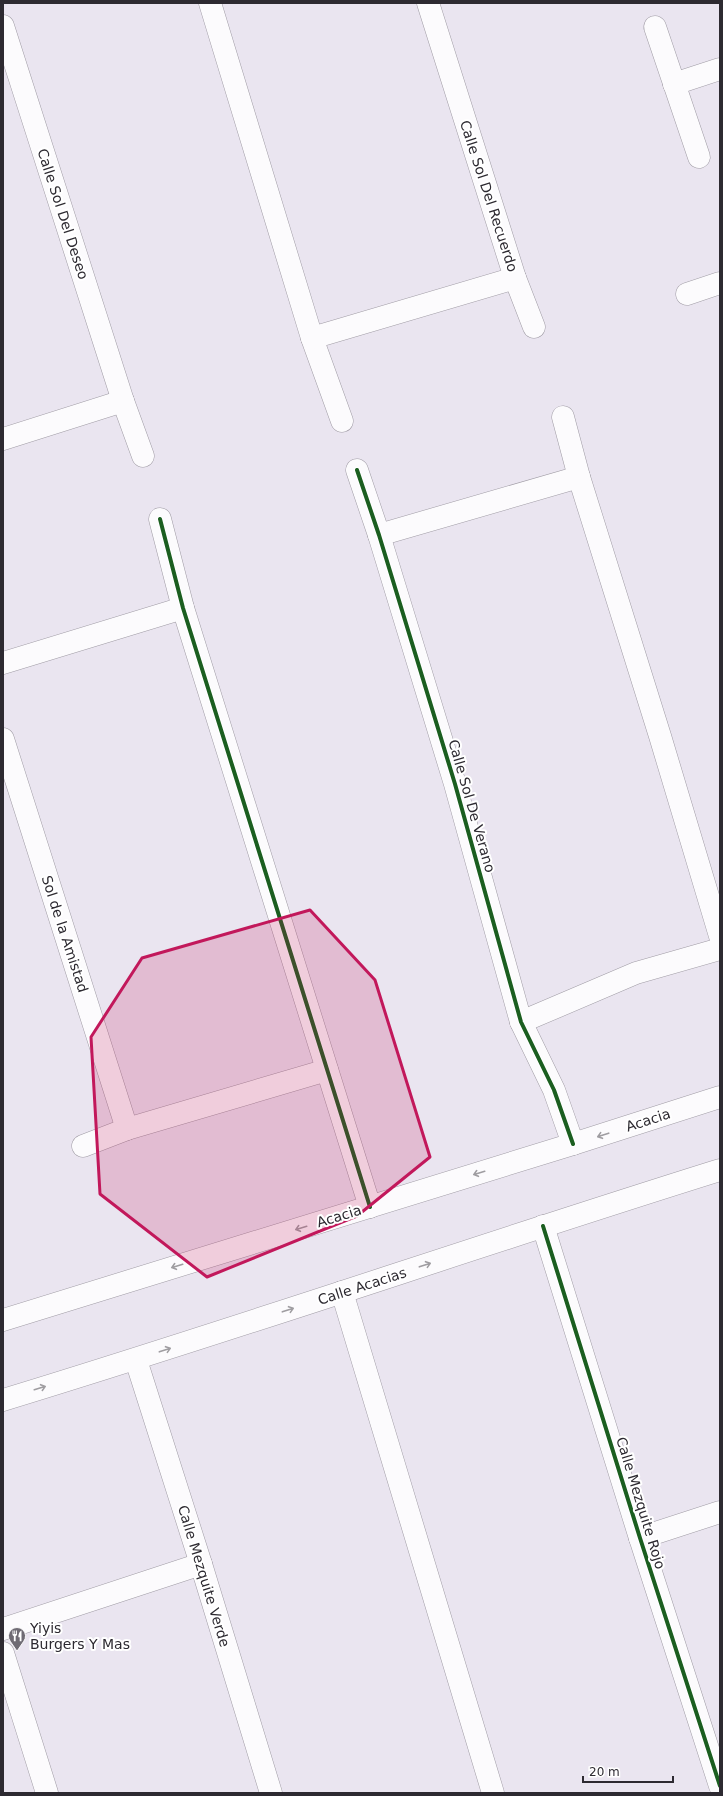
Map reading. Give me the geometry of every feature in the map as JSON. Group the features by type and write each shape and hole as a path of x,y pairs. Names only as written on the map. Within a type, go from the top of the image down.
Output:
{"street":[{"path":"210,3 312,338 342,421"},
{"name":"Calle Sol Del Recuerdo","path":"312,338 515,278 428,3"},
{"name":"Calle Sol Del Deseo","path":"3,26 123,401 143,456"},
{"path":"655,27 699,157"},
{"path":"674,84 720,69"},
{"path":"515,278 534,327"},
{"path":"687,294 720,284"},
{"path":"3,439 123,401"},
{"path":"563,417 579,477 720,936"},
{"name":"Calle Sol De Verano","path":"357,470 379,535 455,784 521,1022 554,1090 574,1144"},
{"path":"379,535 579,477"},
{"path":"160,519 183,608 370,1206"},
{"path":"3,663 183,608"},
{"name":"Sol de la Amistad","path":"3,739 128,1129"},
{"path":"521,1022 636,973 720,949"},
{"path":"83,1146 128,1129 327,1070"},
{"name":"Acacia","path":"3,1320 574,1144 720,1097"},
{"name":"Calle Acacias","path":"3,1400 136,1360 543,1226 720,1170"},
{"name":"Calle Mezquite Rojo","path":"543,1226 640,1538 712,1734 720,1786"},
{"path":"342,1292 493,1793"},
{"name":"Calle Mezquite Verde","path":"136,1360 201,1564 271,1793"},
{"path":"640,1538 720,1512"},
{"path":"3,1629 201,1564"},
{"path":"3,1653 47,1793"}],"highlighted area":[{"path":"310,910 375,980 430,1157 357,1216 207,1277 100,1194 91,1037 142,958"}],"cycle path":[{"path":"357,470 379,535 455,784 521,1022 554,1090 573,1144"},
{"path":"160,519 183,608 370,1207"},
{"path":"543,1226 640,1538 720,1786"}],"place":[{"name":"Yiyis Burgers Y Mas","path":"17,1651"}]}
